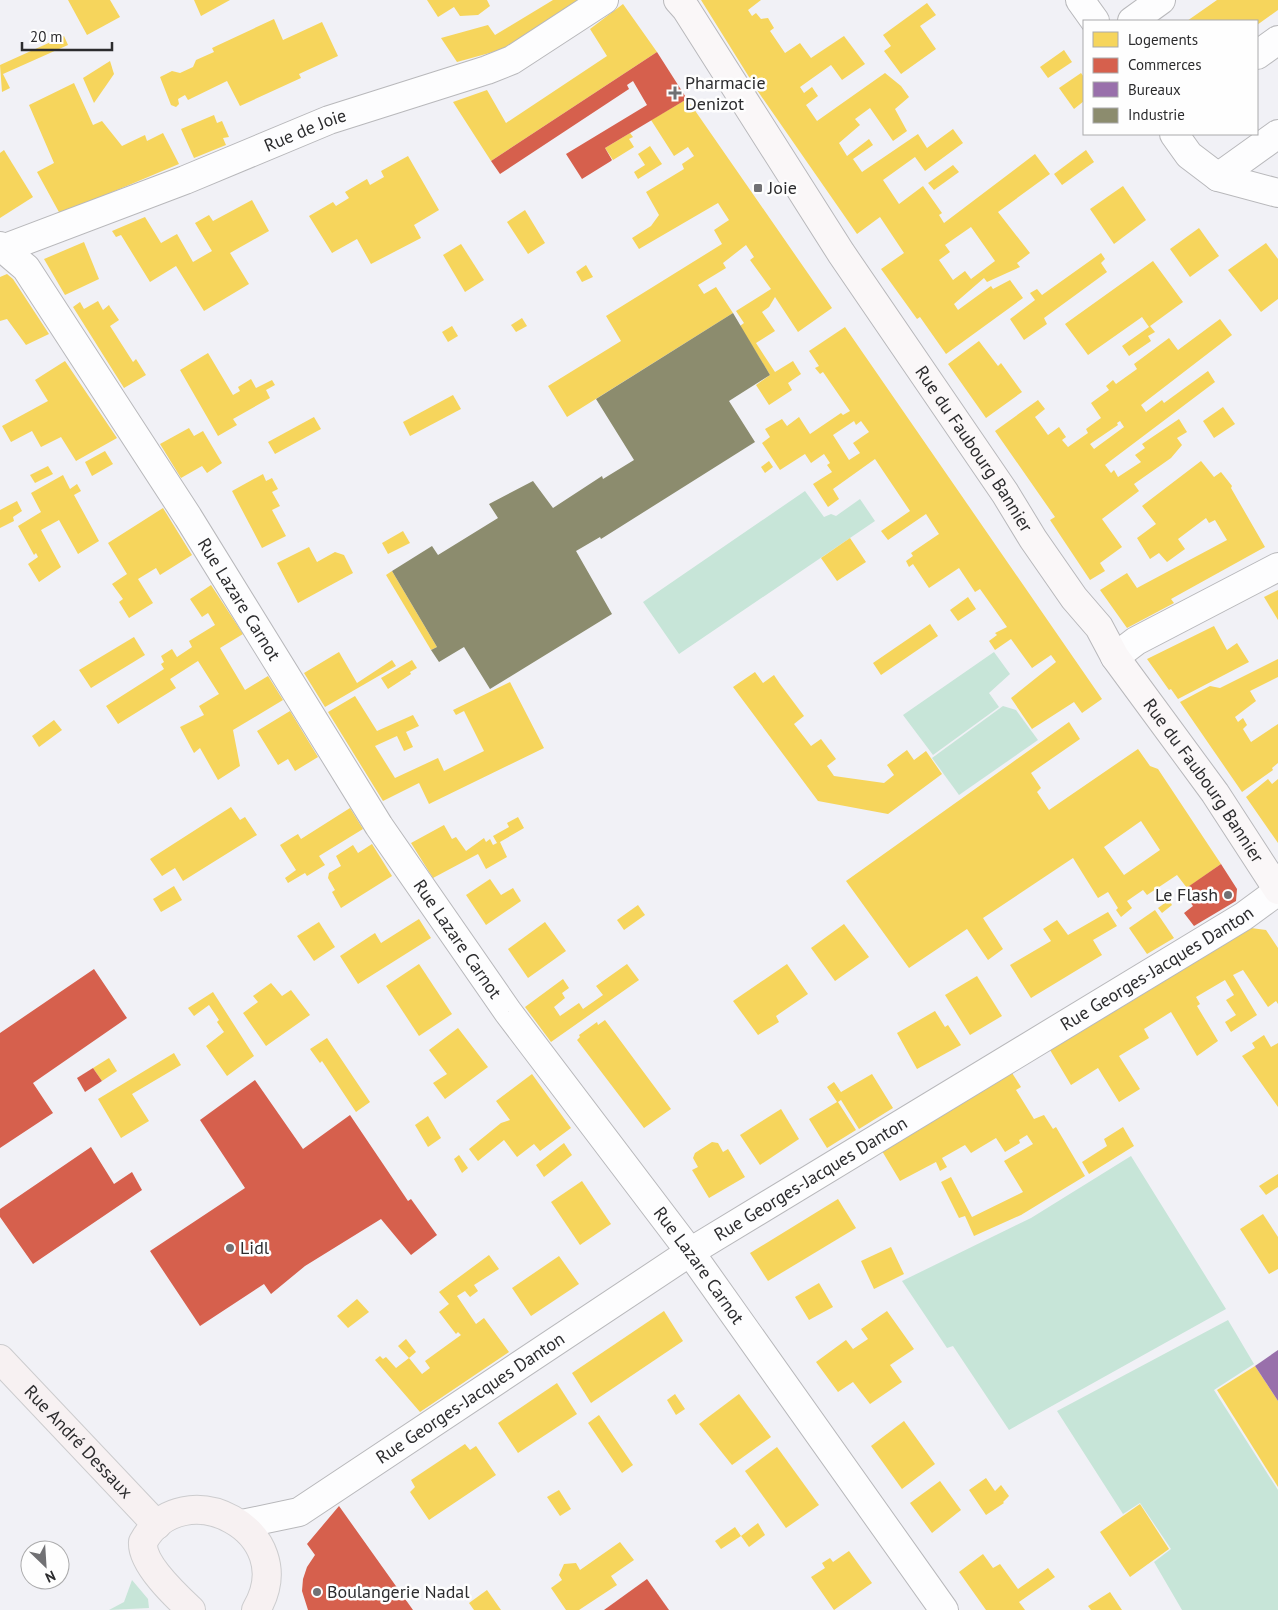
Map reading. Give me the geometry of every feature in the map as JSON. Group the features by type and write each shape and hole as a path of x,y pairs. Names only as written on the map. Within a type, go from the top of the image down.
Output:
{"main road":[{"name":"Rue du Faubourg Bannier","path":"678,0 686,9 842,253 1033,539 1074,598 1099,627 1115,657 1215,793 1278,890"},
{"name":"Rue André Dessaux","path":"0,1359 157,1525"},
{"path":"189,1609 144,1556 143,1542 157,1525 172,1516 204,1509 222,1513 242,1524 263,1557 268,1576 264,1596 256,1610"}],"street":[{"name":"Rue de Joie","path":"1,248 185,180 329,120 495,67 512,60 604,0"},
{"path":"1080,0 1094,20"},
{"path":"1133,20 1161,0"},
{"path":"1258,54 1278,40"},
{"path":"1218,177 1278,134"},
{"path":"1175,135 1189,155 1218,177 1278,193"},
{"name":"Rue Lazare Carnot","path":"1,248 26,268 188,517 384,834 508,1012 690,1252 944,1610"},
{"path":"1115,657 1136,642 1278,567"},
{"name":"Rue Georges-Jacques Danton","path":"242,1524 300,1512 690,1252 1236,921 1278,890"}],"green space":[{"path":"805,491 824,517 831,514 836,516 860,499 875,521 679,654 643,602"},
{"path":"994,652 1010,674 989,693 999,707 933,755 903,715"},
{"path":"1003,706 1016,710 1038,740 959,795 932,758"},
{"path":"1131,1156 1226,1309 1009,1430 953,1346 947,1348 902,1281 1031,1218"},
{"path":"1228,1320 1254,1364 1214,1390 1278,1490 1278,1610 1182,1610 1154,1562 1171,1549 1140,1503 1123,1514 1057,1411"},
{"path":"132,1580 148,1599 149,1608 109,1610 124,1602"}],"building: Logements":[{"path":"68,0 110,0 120,17 87,35"},
{"path":"194,0 230,0 201,16"},
{"path":"427,0 487,0 490,6 478,15 460,16 454,7 438,17"},
{"path":"553,0 579,0 557,17 504,49 457,62 441,38 488,25 495,35"},
{"path":"701,0 761,0 748,10 752,16 756,13 761,19 768,18 774,28 770,31 785,53 800,43 811,58 844,36 865,64 842,80 831,65 800,87 804,93 812,87 818,96 806,105 817,121 885,73 901,86 909,97 895,109 907,131 893,141 870,108 855,119 860,125 839,143 847,156 869,139 873,145 853,159 862,172 918,134 927,148 953,129 963,143 925,171 915,157 883,180 899,204 923,186 942,213 939,215 944,223 1035,154 1050,174 998,212 1030,253 1017,263 1020,267 987,282 984,278 954,304 958,310 991,286 993,289 1010,280 1023,298 946,354 920,317 917,319 881,269 904,253 880,217 857,234 759,93","holes":["971,227 995,261 971,279 965,271 953,280 939,260 950,252 945,245"]},
{"path":"1217,0 1278,0 1278,10 1258,24 1258,20 1188,20"},
{"path":"927,3 936,15 920,26 936,49 901,74 884,51 891,46 883,35"},
{"path":"623,4 657,52 491,161 453,102 487,90 506,123 607,56 590,29"},
{"path":"274,19 283,40 322,22 338,56 299,74 301,78 240,106 227,81 188,100 185,95 178,99 179,104 176,107 171,105 160,77 172,71 180,73 193,67 196,60 214,52 212,48"},
{"path":"64,36 68,45 3,74 10,88 2,92 0,65"},
{"path":"1064,50 1072,62 1048,78 1040,67"},
{"path":"110,61 114,74 94,103 83,78"},
{"path":"1081,73 1083,76 1083,102 1074,109 1059,88"},
{"path":"74,83 93,125 102,121 122,146 145,135 147,141 163,133 179,164 60,214 37,172 54,163 29,105"},
{"path":"687,99 832,308 798,332 775,297 769,307 762,312 775,331 756,343 775,372 793,361 801,374 788,383 792,390 769,405 756,385 770,375 740,326 744,323 736,311 771,289 750,260 754,257 746,245 723,263 726,268 698,285 704,294 716,287 733,313 567,417 548,386 621,341 606,316 722,244 714,230 729,220 718,203 639,249 632,238 651,226 659,215 646,192 684,169 682,164 694,156 688,147 674,156 651,120"},
{"path":"214,115 217,123 222,121 229,137 223,138 226,145 194,158 181,129"},
{"path":"630,133 633,137 629,139 634,147 613,160 605,148"},
{"path":"650,146 662,164 638,179 634,172 645,165 638,154"},
{"path":"4,150 33,197 0,218 0,153"},
{"path":"1086,150 1094,162 1062,185 1054,174"},
{"path":"408,156 439,210 414,225 421,238 371,264 357,239 332,253 309,216 333,202 336,206 349,198 345,192 367,179 370,185 384,177 381,171"},
{"path":"953,165 959,172 934,190 928,183"},
{"path":"1123,186 1146,220 1114,244 1090,209"},
{"path":"252,200 269,231 230,253 249,284 204,311 176,266 150,282 121,235 116,237 112,231 145,217 161,243 177,234 193,262 212,251 195,223 209,215 213,221"},
{"path":"525,210 545,243 528,254 507,222"},
{"path":"1199,228 1219,256 1190,277 1170,249"},
{"path":"84,242 99,279 65,295 44,259"},
{"path":"1266,243 1278,259 1278,299 1261,312 1228,270"},
{"path":"461,244 484,280 465,292 443,255"},
{"path":"1101,253 1105,259 1101,263 1107,272 1044,318 1047,324 1024,340 1010,319 1035,300 1030,293 1037,289 1042,295"},
{"path":"1153,261 1183,302 1150,326 1155,332 1148,336 1151,341 1129,356 1122,346 1149,327 1142,317 1088,355 1065,324"},
{"path":"586,265 593,277 582,282 576,272"},
{"path":"7,274 13,279 49,334 26,345 7,319 0,321 0,277"},
{"path":"98,301 103,310 109,305 119,320 110,326 133,362 136,359 146,375 124,388 73,307 80,302 84,309"},
{"path":"522,318 527,326 516,332 511,325"},
{"path":"1220,319 1232,335 1141,405 1146,412 1162,400 1164,403 1208,371 1215,382 1105,465 1111,473 1114,470 1118,477 1141,462 1135,455 1145,448 1142,444 1179,419 1187,432 1177,438 1182,445 1171,458 1134,484 1139,491 1102,519 1122,547 1100,563 1105,571 1090,580 1050,520 1055,517 995,431 1038,400 1045,409 1035,417 1048,435 1059,427 1066,437 1062,440 1068,447 1088,433 1086,429 1101,418 1091,403 1109,390 1106,386 1113,380 1116,384 1137,369 1134,364 1169,338 1178,350","holes":["1120,421 1124,427 1094,449 1090,444 1118,425 1117,423"]},
{"path":"452,326 458,336 448,342 442,332"},
{"path":"845,327 1102,699 1082,713 1074,702 1032,729 1011,698 1056,662 1051,655 1032,668 1011,639 995,650 989,641 997,635 995,633 1007,627 980,589 975,592 959,568 929,588 913,564 909,567 906,561 913,556 911,553 939,534 926,514 888,540 881,531 910,511 875,459 833,489 839,499 828,507 813,484 832,472 827,465 830,463 824,454 811,463 805,454 780,470 762,443 770,437 765,429 782,419 787,426 799,417 810,434 841,413 843,415 850,411 823,372 820,374 815,368 819,366 809,351","holes":["854,421 856,425 861,421 869,432 853,443 860,453 849,460 833,435"]},
{"path":"979,341 998,366 1001,363 1022,392 986,418 948,364"},
{"path":"208,353 233,395 240,391 238,387 251,379 256,388 272,380 275,385 266,390 270,398 233,419 237,425 218,436 180,370"},
{"path":"65,361 117,438 76,461 61,437 41,447 32,431 11,442 2,426 48,401 35,380"},
{"path":"453,395 461,409 410,436 403,422"},
{"path":"1223,407 1235,424 1214,438 1203,421"},
{"path":"314,417 321,429 275,454 268,442"},
{"path":"189,428 194,436 203,431 222,463 207,473 202,466 181,478 160,444"},
{"path":"105,451 113,464 92,476 85,462"},
{"path":"769,461 773,467 765,473 761,467"},
{"path":"1201,461 1214,477 1221,472 1232,486 1231,488 1265,547 1171,599 1174,603 1127,628 1100,590 1127,573 1137,588 1227,540 1215,520 1209,523 1206,518 1178,539 1185,549 1167,562 1159,553 1150,559 1137,538 1156,524 1142,506"},
{"path":"48,466 53,474 35,483 30,475"},
{"path":"263,474 266,481 272,478 278,489 272,492 280,506 272,510 286,536 262,548 232,491"},
{"path":"63,475 70,489 77,484 81,491 74,495 99,541 78,554 59,520 41,530 61,567 39,582 28,564 38,557 36,553 34,555 18,526 41,512 31,493"},
{"path":"17,501 22,511 13,517 14,521 0,528 0,510"},
{"path":"163,508 192,555 160,575 156,568 138,579 153,603 129,618 119,602 123,599 112,584 127,574 108,543"},
{"path":"403,531 410,543 388,554 382,543"},
{"path":"850,538 866,562 837,581 821,558"},
{"path":"309,547 317,562 335,552 344,555 353,573 298,603 277,563"},
{"path":"392,571 437,647 431,650 386,575"},
{"path":"211,585 243,634 220,648 245,690 268,676 283,700 233,730 240,766 218,780 200,748 194,753 180,727 204,715 199,706 219,694 198,661 170,679 176,688 118,724 106,706 164,669 161,664 164,662 161,656 172,649 177,657 192,647 189,641 215,625 208,613 202,617 190,599"},
{"path":"1278,590 1278,620 1264,597"},
{"path":"968,597 976,609 958,621 950,610"},
{"path":"930,624 938,636 881,675 873,663"},
{"path":"1214,626 1227,650 1237,643 1249,662 1178,699 1171,689 1169,690 1147,659"},
{"path":"134,637 145,655 91,688 79,670"},
{"path":"339,652 357,683 392,660 396,666 325,707 304,673"},
{"path":"1278,659 1278,677 1250,691 1256,701 1235,717 1238,722 1243,718 1247,725 1243,729 1251,742 1278,724 1278,763 1272,768 1273,770 1242,792 1180,702 1210,686 1220,688"},
{"path":"412,660 417,668 388,689 381,678"},
{"path":"755,672 763,683 774,675 804,716 794,724 811,746 821,739 836,759 827,766 834,776 884,783 894,775 887,765 907,750 914,760 926,751 942,774 888,814 818,801 733,687"},
{"path":"510,682 544,748 429,804 419,783 383,801 328,712 355,696 377,731 413,715 419,726 406,732 413,747 404,751 397,736 375,746 395,778 438,758 444,771 484,751 464,711 456,715 453,710"},
{"path":"290,711 318,757 295,771 288,759 278,765 257,731"},
{"path":"54,720 62,730 39,747 32,736"},
{"path":"1069,722 1080,739 1031,773 1041,788 1037,792 1049,810 1138,749 1150,766 1158,769 1221,864 1187,888 1177,875 1147,895 1143,890 1127,901 1132,908 1121,917 1108,892 1098,898 1073,858 983,918 1003,949 988,960 967,929 909,968 846,881","holes":["1141,821 1160,850 1124,875 1104,847"]},
{"path":"1268,779 1272,784 1278,779 1278,843 1246,797"},
{"path":"231,807 240,820 245,817 257,835 183,881 175,868 162,876 150,859"},
{"path":"350,808 363,829 319,856 325,865 307,876 305,873 288,883 285,878 296,870 280,845 298,834 301,839"},
{"path":"518,817 524,828 500,842 507,857 486,869 478,854 433,878 411,843 444,825 452,839 456,837 466,851 484,838 486,842 490,839 493,845 497,843 493,836 509,827 507,823"},
{"path":"372,844 392,876 341,908 332,892 335,890 328,878 329,873 341,866 336,856 353,845 358,853"},
{"path":"490,879 501,895 513,888 521,901 486,925 466,895"},
{"path":"174,886 182,900 161,912 153,899"},
{"path":"1169,900 1172,905 1162,913 1158,908"},
{"path":"638,905 645,915 624,930 617,920"},
{"path":"1155,910 1174,938 1147,954 1129,928"},
{"path":"1108,912 1117,926 1093,940 1102,955 1031,998 1010,965 1051,941 1043,929 1057,920 1068,935"},
{"path":"419,919 431,938 358,984 340,956 375,933 381,943"},
{"path":"319,922 335,947 314,961 297,936"},
{"path":"545,922 566,951 528,978 508,949"},
{"path":"844,924 869,957 835,981 811,948"},
{"path":"1251,928 1266,930 1278,948 1278,1004 1276,1001 1268,1007 1243,970 1233,975 1257,1015 1231,1032 1225,1022 1236,1015 1226,1000 1234,995 1225,980 1196,997 1200,1004 1197,1006 1218,1041 1197,1056 1171,1012 1144,1029 1149,1038 1119,1056 1140,1089 1119,1102 1098,1068 1071,1085 1050,1050"},
{"path":"419,964 452,1014 419,1036 386,986"},
{"path":"627,964 639,980 551,1042 525,1007 563,979 569,988 562,993 565,998 554,1007 560,1016 579,1003 583,1009 603,995 596,986"},
{"path":"787,964 808,994 776,1016 779,1022 758,1035 733,1001"},
{"path":"977,976 1002,1016 970,1035 945,995"},
{"path":"271,983 282,996 291,990 310,1015 266,1046 243,1013 258,1002 253,996"},
{"path":"213,992 254,1056 227,1076 206,1046 224,1032 217,1022 219,1020 209,1005 194,1016 188,1008"},
{"path":"935,1011 945,1027 948,1025 961,1045 917,1069 897,1033"},
{"path":"605,1020 671,1109 644,1128 577,1040 580,1037 579,1035 597,1022 598,1025"},
{"path":"458,1028 488,1067 445,1099 433,1083 447,1074 429,1050"},
{"path":"1264,1035 1271,1047 1278,1043 1278,1107 1242,1056 1255,1048 1252,1043"},
{"path":"327,1038 370,1102 356,1112 322,1061 320,1063 310,1049"},
{"path":"174,1053 181,1065 132,1094 149,1121 121,1138 98,1099"},
{"path":"109,1058 117,1071 102,1081 93,1068"},
{"path":"1012,1073 1021,1087 1016,1090 1034,1119 1044,1115 1053,1129 1056,1127 1085,1176 1021,1215 974,1236 965,1216 959,1218 941,1182 951,1177 972,1217 1023,1192 1004,1161 1033,1144 1027,1135 1019,1140 1020,1143 1005,1152 996,1138 971,1153 965,1145 942,1158 947,1167 940,1171 936,1162 900,1181 882,1151"},
{"path":"532,1074 571,1128 540,1151 534,1144 517,1157 504,1140 478,1161 469,1149 501,1123 510,1120 496,1101"},
{"path":"872,1074 893,1108 859,1129 841,1100 838,1102 856,1130 827,1148 809,1119 837,1102 827,1087 834,1082 841,1092"},
{"path":"781,1109 799,1139 760,1165 740,1135"},
{"path":"428,1116 441,1138 428,1147 415,1125"},
{"path":"1123,1127 1134,1146 1089,1174 1082,1162 1107,1146 1104,1139"},
{"path":"712,1142 718,1143 723,1152 728,1149 745,1177 709,1198 692,1170 698,1167 693,1158 695,1153"},
{"path":"564,1143 572,1155 544,1177 536,1165"},
{"path":"459,1155 468,1168 462,1173 454,1159"},
{"path":"1278,1174 1278,1187 1266,1195 1259,1186"},
{"path":"582,1181 611,1224 580,1245 551,1202"},
{"path":"838,1199 856,1228 768,1281 750,1253"},
{"path":"1263,1214 1278,1237 1278,1269 1269,1274 1240,1229"},
{"path":"891,1247 904,1274 874,1289 861,1261"},
{"path":"489,1255 499,1269 474,1285 478,1291 470,1297 465,1291 457,1296 476,1324 484,1318 509,1352 420,1412 375,1360 380,1356 383,1359 386,1357 396,1368 409,1358 422,1374 430,1368 425,1361 461,1335 458,1332 456,1334 439,1312 449,1304 439,1292"},
{"path":"559,1256 579,1284 531,1316 512,1288"},
{"path":"819,1283 833,1307 809,1320 795,1297"},
{"path":"357,1299 369,1312 348,1328 337,1316"},
{"path":"664,1311 683,1341 591,1403 572,1373"},
{"path":"887,1311 914,1349 890,1365 902,1382 870,1404 853,1382 838,1392 816,1362 846,1340 853,1349 868,1339 861,1329"},
{"path":"406,1339 416,1352 409,1358 398,1346"},
{"path":"1255,1366 1278,1401 1278,1487 1217,1390"},
{"path":"557,1383 577,1414 518,1453 498,1423"},
{"path":"675,1394 685,1409 676,1415 667,1400"},
{"path":"739,1394 771,1437 732,1465 699,1424"},
{"path":"599,1415 633,1465 622,1473 588,1423"},
{"path":"904,1421 935,1464 902,1489 871,1446"},
{"path":"465,1444 470,1450 476,1446 496,1475 429,1520 410,1492 415,1487 411,1480"},
{"path":"777,1447 819,1505 786,1528 745,1471"},
{"path":"986,1478 995,1491 1001,1485 1009,1496 1004,1503 986,1515 969,1490"},
{"path":"940,1481 961,1510 932,1533 910,1503"},
{"path":"559,1490 571,1509 560,1516 547,1497"},
{"path":"1140,1504 1169,1549 1130,1577 1100,1532"},
{"path":"758,1523 765,1535 749,1547 741,1536"},
{"path":"735,1527 741,1536 721,1549 715,1541"},
{"path":"620,1542 634,1560 611,1576 617,1585 579,1610 566,1610 551,1588 562,1580 559,1575 564,1564 576,1563 580,1570"},
{"path":"849,1551 872,1583 834,1610 811,1577 825,1568 822,1563 830,1558 833,1562"},
{"path":"983,1554 993,1568 1000,1564 1018,1589 1048,1568 1055,1577 1019,1602 1025,1610 986,1610 959,1572"},
{"path":"487,1590 501,1610 474,1610 469,1603"},
{"path":"1110,1592 1122,1610 1091,1610 1088,1606"}],"building: Commerces":[{"path":"657,52 687,99 605,148 611,161 582,179 566,154 647,105 633,81 627,85 629,89 500,174 491,161"},
{"path":"1221,864 1237,889 1236,901 1194,926 1184,913 1193,906 1182,891"},
{"path":"94,969 127,1018 33,1083 53,1113 0,1148 0,1033"},
{"path":"93,1068 102,1081 85,1092 77,1078"},
{"path":"255,1080 303,1149 350,1115 408,1201 411,1199 437,1235 411,1255 381,1219 305,1266 271,1294 264,1284 200,1326 150,1251 245,1188 200,1120"},
{"path":"91,1147 114,1184 132,1172 142,1190 33,1264 0,1217 0,1209"},
{"path":"339,1506 413,1610 308,1610 302,1591 303,1579 307,1567 315,1555 307,1544"},
{"path":"647,1579 669,1610 604,1610"}],"building: Bureaux":[{"path":"1278,1350 1278,1401 1255,1366"}],"building: Industrie":[{"path":"733,313 770,375 729,401 755,442 601,539 600,537 576,551 612,614 490,689 464,647 439,662 431,650 437,647 392,571 432,546 438,555 498,518 489,504 533,481 553,508 602,476 603,479 634,460 596,399"}],"place":[{"name":"Pharmacie Denizot","path":"675,93"},
{"name":"Joie","path":"758,188"},
{"name":"Le Flash","path":"1228,895"},
{"name":"Lidl","path":"230,1248"},
{"name":"Boulangerie Nadal","path":"317,1592"}]}
